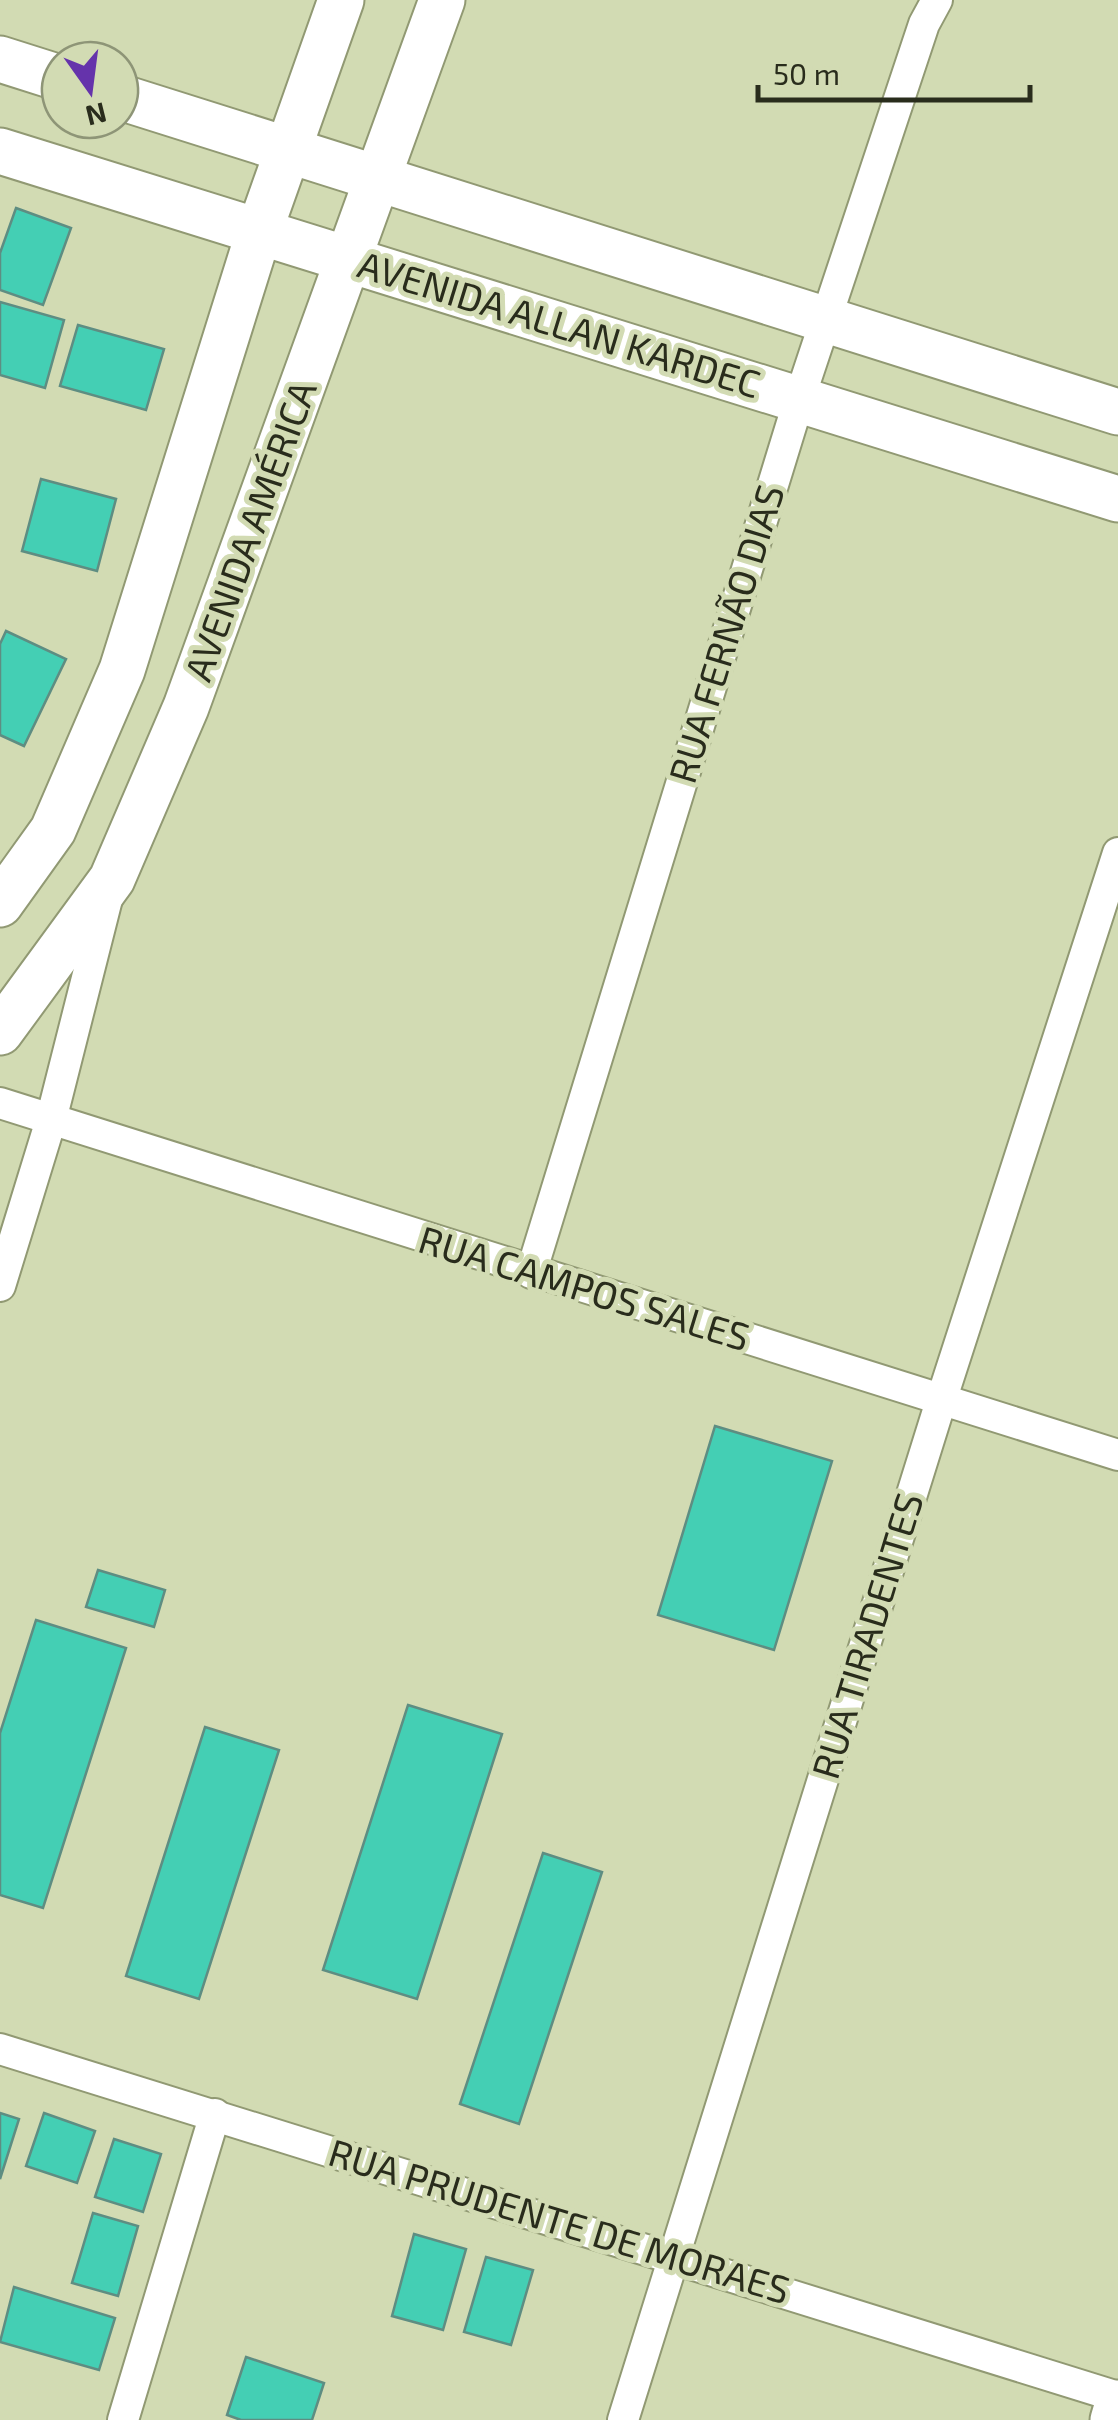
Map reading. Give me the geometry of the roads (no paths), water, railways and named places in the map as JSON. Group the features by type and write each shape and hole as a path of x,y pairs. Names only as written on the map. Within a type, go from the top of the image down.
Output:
{"main road":[{"name":"AVENIDA AMÉRICA","path":"0,904 53,830 122,670 260,232 341,0"},
{"name":"AVENIDA AMÉRICA","path":"0,1032 112,879 186,707 442,0"},
{"path":"0,59 40,72"},
{"path":"140,103 1118,412"},
{"name":"AVENIDA ALLAN KARDEC","path":"0,151 1118,499"},
{"path":"1113,2420 1118,2400"}],"street":[{"name":"RUA FERNÃO DIAS","path":"532,1273 799,400 924,24 937,0"},
{"name":"RUA TIRADENTES","path":"623,2420 941,1400 1118,853"},
{"path":"0,1286 50,1120 112,879"},
{"name":"RUA CAMPOS SALES","path":"0,1103 1118,1455"},
{"name":"RUA PRUDENTE DE MORAES","path":"0,2049 1118,2400"},
{"path":"123,2420 215,2114"}]}
